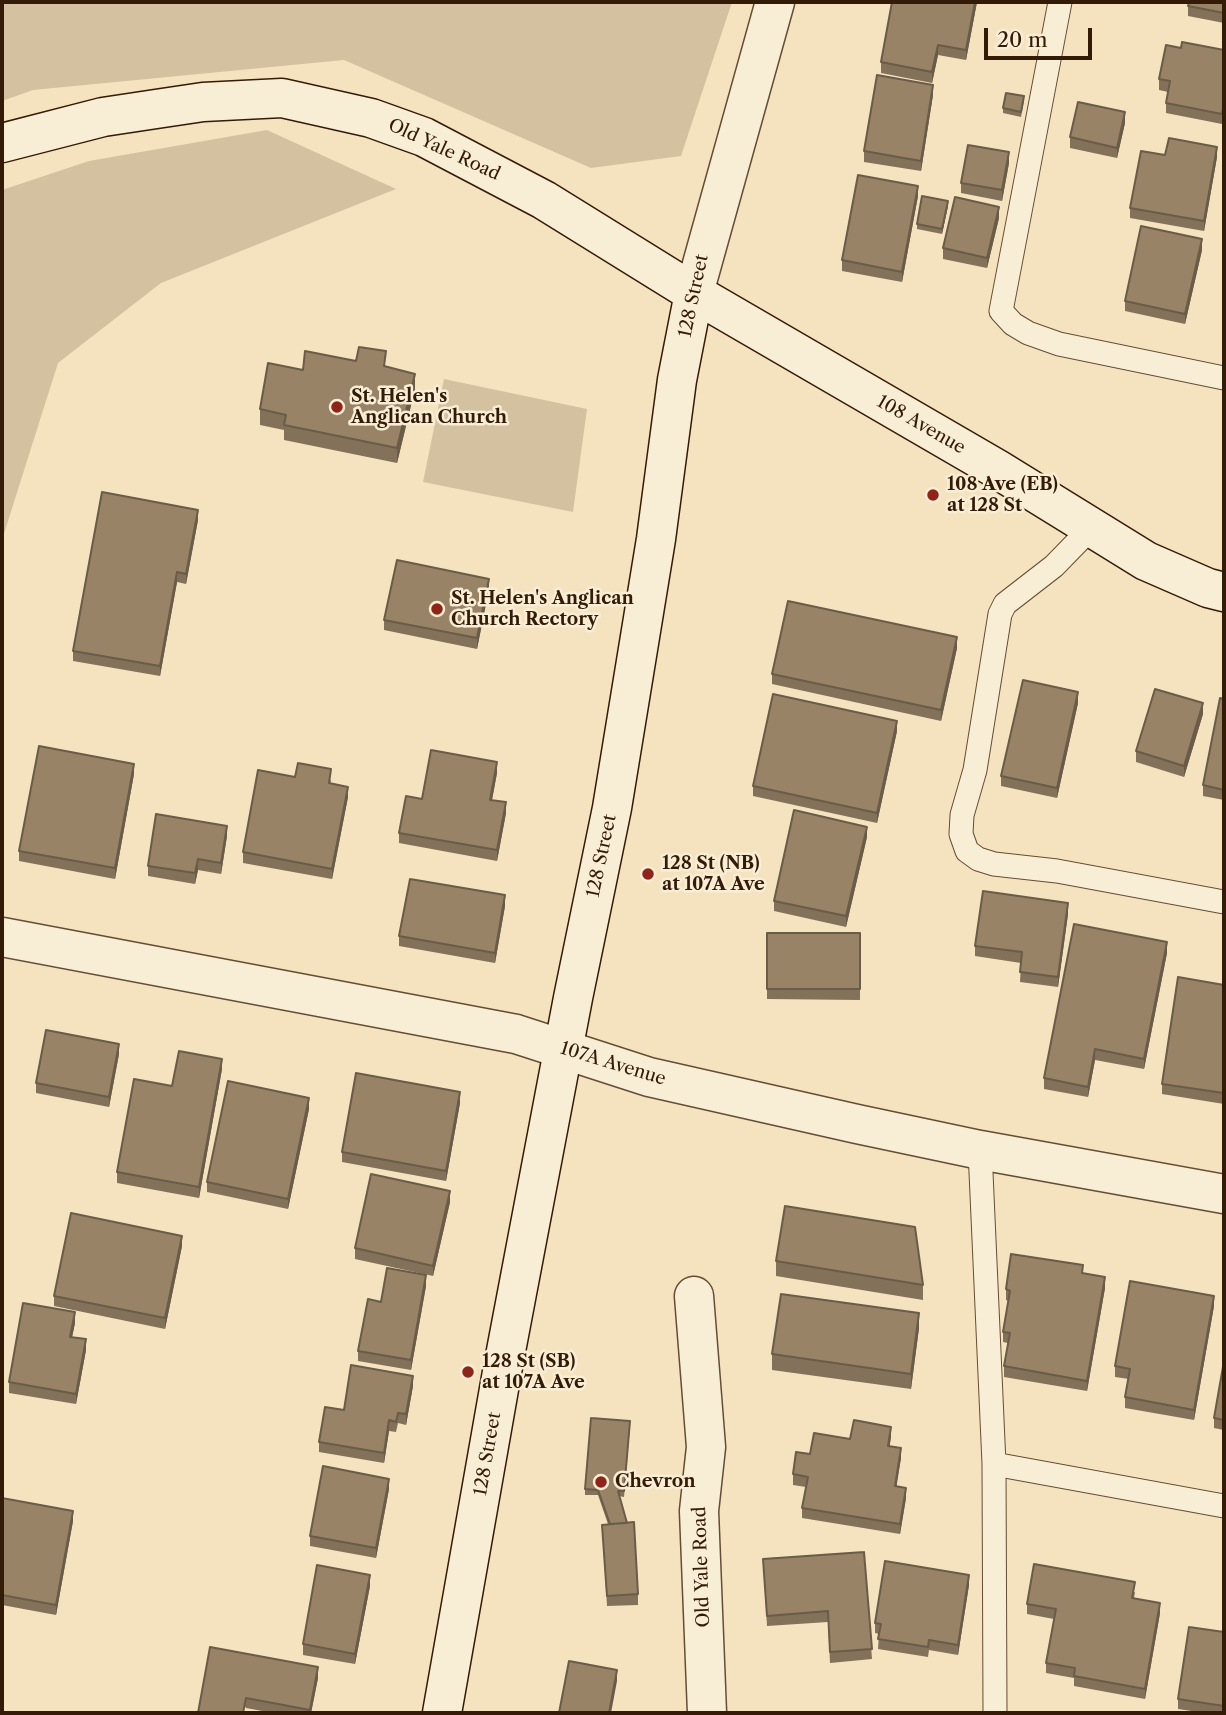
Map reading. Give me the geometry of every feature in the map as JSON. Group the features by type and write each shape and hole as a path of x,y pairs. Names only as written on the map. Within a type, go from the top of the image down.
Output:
{"main road":[{"name":"128 Street","path":"442,1713 563,1049 612,808 656,539 677,380 694,293 775,2"},
{"name":"Old Yale Road","path":"2,143 103,117 203,102 282,98 319,104 371,118 424,137 477,163 544,200 694,293"},
{"name":"108 Avenue","path":"694,293 1146,561 1208,588 1224,592"},
{"name":"107A Avenue","path":"2,937 516,1034 649,1077 980,1150 1224,1194"},
{"name":"Old Yale Road","path":"694,1296 706,1447 699,1511 712,1712"}],"lane":[{"path":"1060,2 1002,311 1013,324 1028,333 1059,344 1224,378"},
{"path":"1092,527 1054,566 1004,604 1000,614 975,770 962,815 961,834 967,851 978,859 995,864 1058,871 1224,902"},
{"path":"980,1150 994,1464 995,1713"},
{"path":"994,1464 1224,1506"}],"shaded area":[{"path":"2,2 732,2 681,156 591,168 344,60 33,90 2,101"},
{"path":"267,130 396,189 161,283 58,363 2,540 2,190 89,161"},
{"path":"444,379 587,409 573,512 423,482"}],"building":[{"path":"892,2 975,2 966,50 938,45 932,72 881,62"},
{"path":"1189,2 1224,2 1224,13 1188,6"},
{"path":"1182,42 1224,50 1222,114 1166,103 1170,81 1159,79 1166,45 1181,48"},
{"path":"877,75 933,85 921,161 864,151"},
{"path":"1006,93 1024,96 1021,112 1003,108"},
{"path":"1078,102 1125,112 1117,148 1070,137"},
{"path":"1169,138 1217,147 1204,221 1130,208 1141,151 1165,155"},
{"path":"968,145 1009,152 1002,190 961,183"},
{"path":"858,175 918,186 902,272 842,260"},
{"path":"922,196 948,201 942,229 917,224"},
{"path":"955,197 999,207 987,258 943,248"},
{"path":"1141,226 1202,239 1185,314 1125,301"},
{"name":"St. Helen's Anglican Church","path":"359,347 386,351 384,366 415,374 397,448 284,425 286,415 260,409 268,363 303,370 305,351 356,361"},
{"path":"102,492 198,510 186,574 177,572 160,666 73,651"},
{"name":"St. Helen's Anglican Church Rectory","path":"397,560 489,579 477,638 384,620"},
{"path":"788,601 957,637 941,710 772,674"},
{"path":"1023,680 1078,692 1057,788 1001,776"},
{"path":"1155,689 1203,703 1184,766 1136,751"},
{"path":"773,694 897,721 877,813 753,786"},
{"path":"1220,698 1224,699 1224,790 1203,785"},
{"path":"39,746 134,764 115,868 19,851"},
{"path":"431,750 497,762 490,800 506,802 497,850 399,833 406,796 422,799"},
{"path":"298,763 331,769 329,783 348,787 332,869 243,852 258,770 295,777"},
{"path":"794,810 867,827 846,916 774,901"},
{"path":"156,814 227,826 221,863 198,859 195,873 148,866"},
{"path":"410,879 505,895 495,953 399,936"},
{"path":"983,891 1068,903 1058,977 1020,972 1022,952 975,946"},
{"path":"1074,924 1167,942 1144,1059 1095,1049 1088,1087 1044,1078"},
{"path":"767,933 860,933 860,989 767,989"},
{"path":"1178,977 1224,985 1224,1093 1162,1084"},
{"path":"46,1030 119,1044 109,1097 36,1083"},
{"path":"179,1051 222,1059 199,1187 117,1172 134,1079 172,1086"},
{"path":"356,1073 460,1092 446,1171 342,1152"},
{"path":"228,1081 309,1098 288,1199 207,1182"},
{"path":"371,1174 450,1191 433,1266 355,1248"},
{"path":"785,1206 915,1227 923,1285 776,1261"},
{"path":"71,1213 182,1236 165,1318 54,1296"},
{"path":"1011,1254 1083,1265 1082,1273 1105,1277 1087,1381 1004,1366 1010,1333 1003,1332 1010,1291 1006,1289"},
{"path":"387,1268 426,1275 411,1360 358,1351 368,1299 381,1302"},
{"path":"1130,1281 1214,1296 1194,1410 1125,1397 1130,1369 1115,1366"},
{"path":"781,1294 919,1313 911,1374 772,1354"},
{"path":"23,1303 75,1312 70,1337 86,1339 76,1394 9,1382"},
{"path":"1224,1361 1224,1420 1214,1418"},
{"path":"351,1365 413,1376 406,1414 398,1413 396,1422 389,1420 384,1453 319,1442 325,1407 344,1410"},
{"path":"591,1418 630,1421 624,1491 618,1491 627,1523 610,1524 598,1490 585,1489"},
{"path":"854,1420 891,1427 888,1446 901,1448 895,1486 906,1488 900,1524 802,1508 808,1477 793,1474 796,1452 810,1454 814,1433 850,1439"},
{"path":"323,1466 389,1479 376,1548 310,1536"},
{"path":"2,1498 73,1511 56,1605 2,1595"},
{"path":"634,1522 638,1594 607,1596 602,1525"},
{"path":"864,1552 872,1649 830,1652 828,1611 767,1616 763,1559"},
{"path":"885,1561 969,1575 958,1645 929,1640 928,1647 878,1639 881,1624 875,1623"},
{"path":"1034,1564 1135,1582 1132,1598 1160,1603 1145,1689 1074,1676 1075,1668 1046,1663 1056,1609 1027,1604"},
{"path":"317,1565 370,1575 355,1654 303,1644"},
{"path":"1189,1627 1224,1632 1224,1706 1178,1699"},
{"path":"210,1647 318,1667 310,1710 246,1698 243,1713 198,1713"},
{"path":"569,1661 617,1670 609,1713 559,1713"}],"place":[{"name":"St. Helen's Anglican Church","path":"337,407"},
{"name":"108 Ave (EB) at 128 St","path":"933,495"},
{"name":"St. Helen's Anglican Church Rectory","path":"437,609"},
{"name":"128 St (NB) at 107A Ave","path":"648,874"},
{"name":"128 St (SB) at 107A Ave","path":"468,1372"},
{"name":"Chevron","path":"601,1482"}]}
